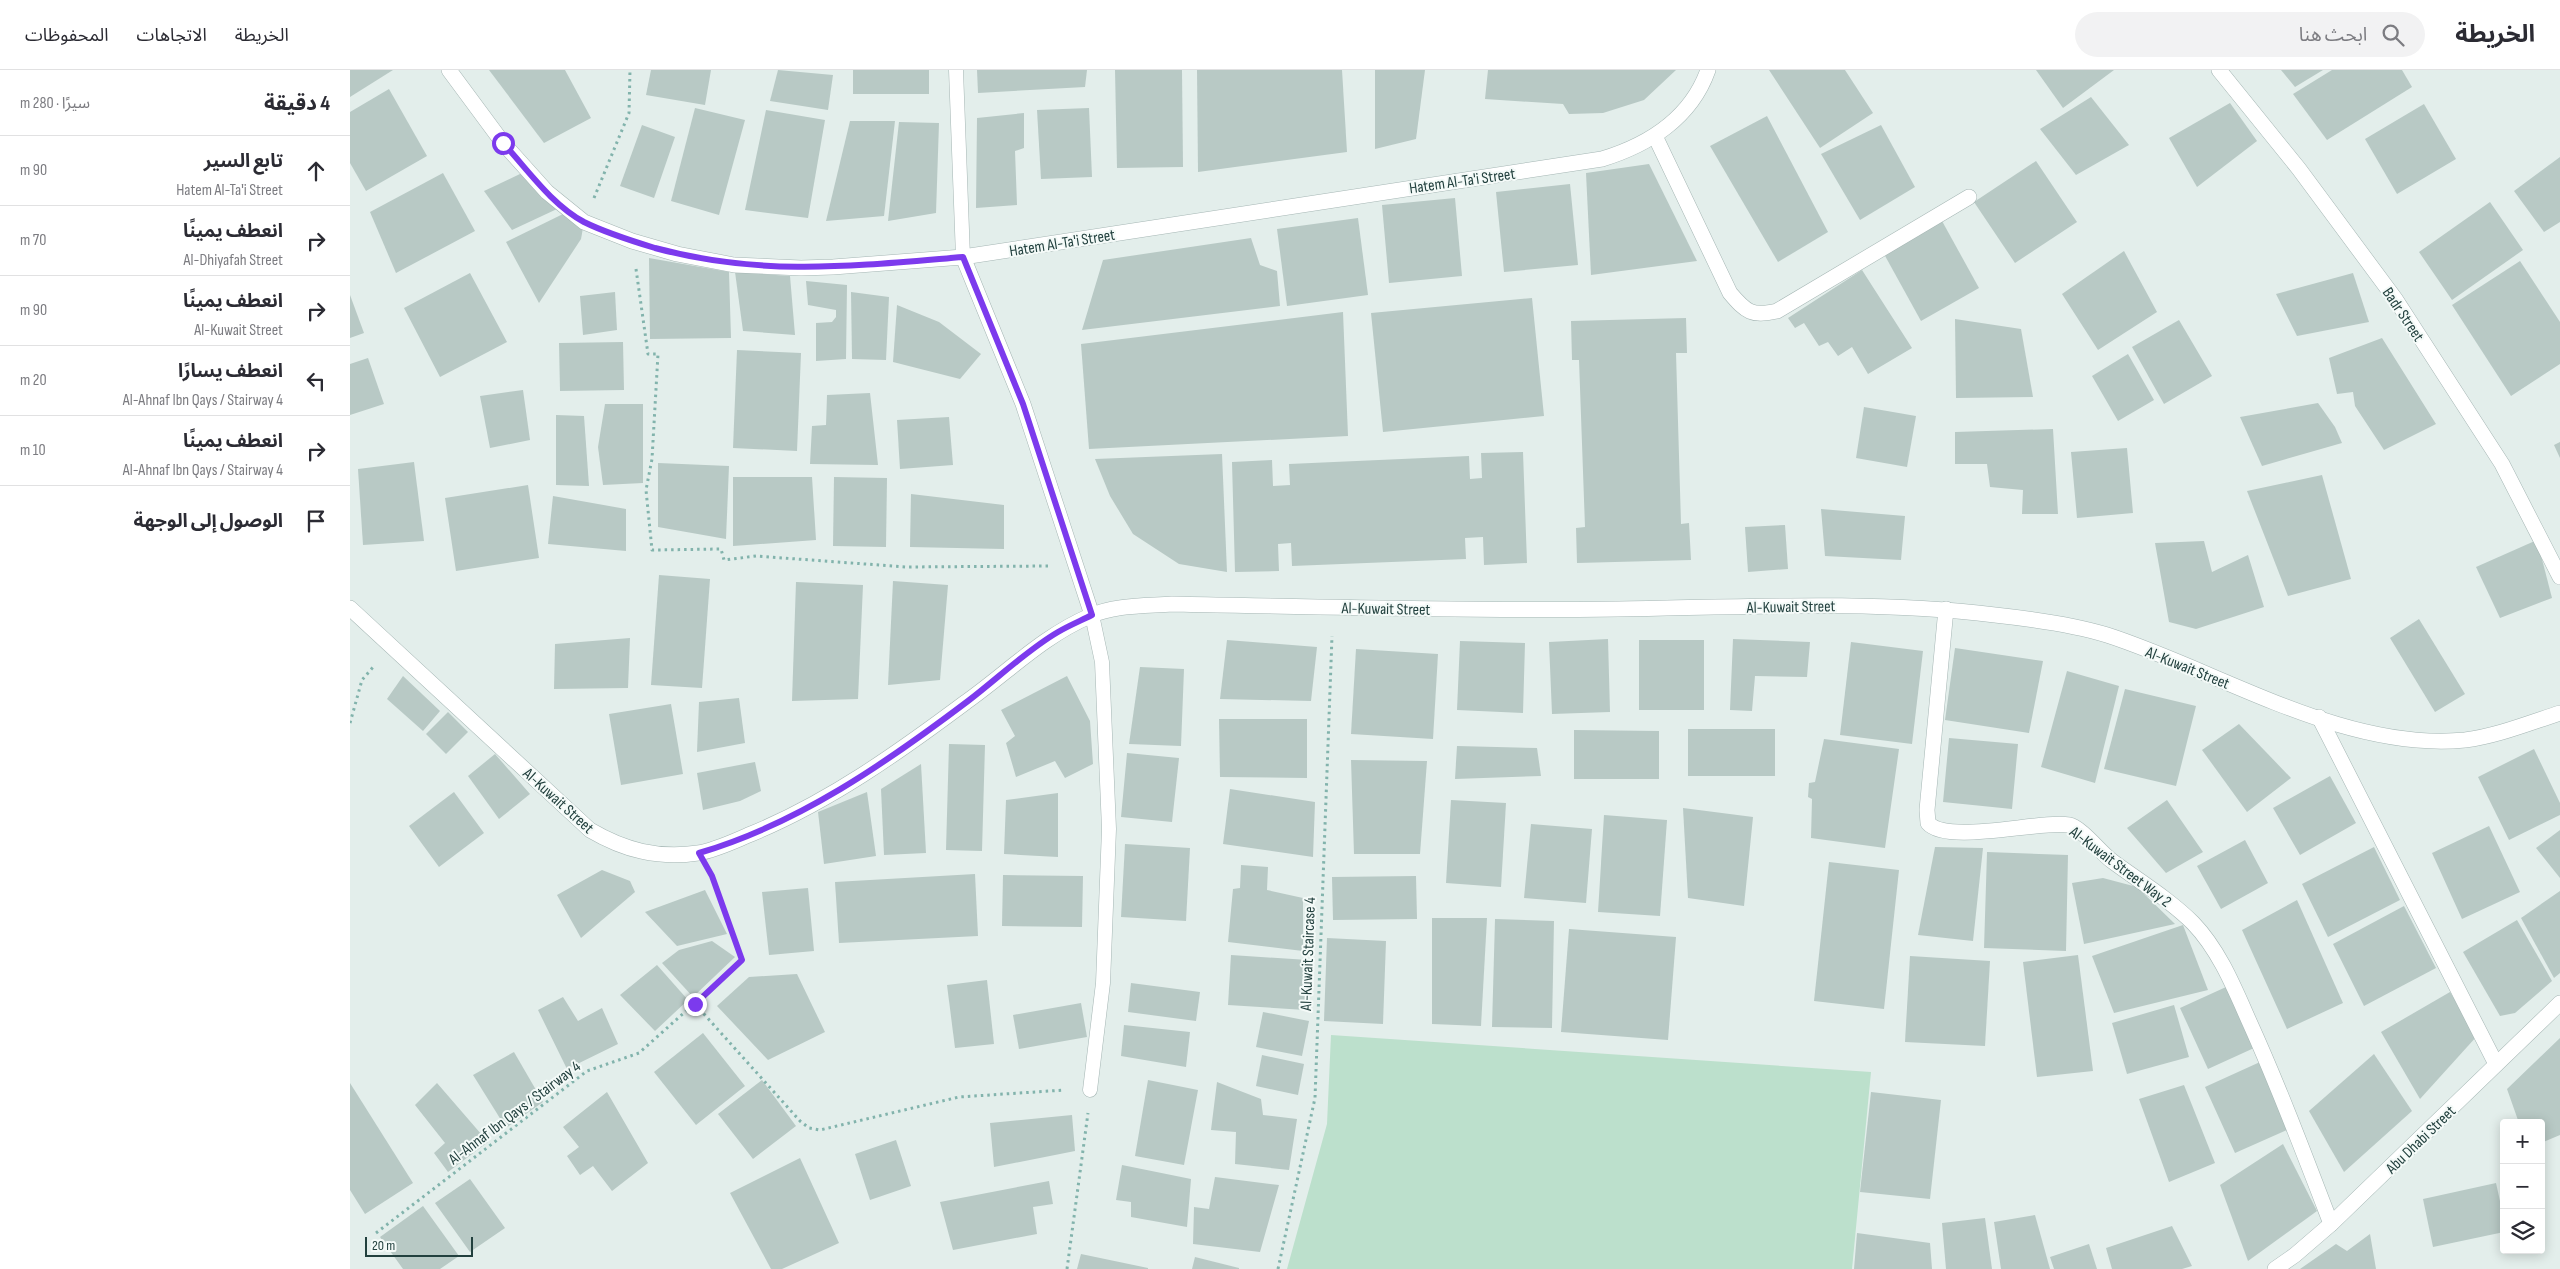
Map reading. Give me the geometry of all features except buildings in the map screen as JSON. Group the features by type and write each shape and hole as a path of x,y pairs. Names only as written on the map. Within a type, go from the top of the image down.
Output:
{"street":[{"name":"Hatem Al-Ta'i Street","path":"449,70 503,143 541,185 566,209 584,222 632,241 677,254 734,265 776,268 833,267 963,257 1602,159 1630,150 1655,136 1676,119 1692,99 1708,70"},
{"name":"Badr Street","path":"2219,70 2299,169 2396,300 2502,464 2560,577"},
{"path":"1655,136 1730,293 1741,306 1752,313 1764,314 1777,311 1968,196"},
{"path":"963,257 1023,404 1092,615"},
{"name":"Al-Kuwait Street","path":"350,608 590,830 612,843 640,853 699,853 726,845 773,825 811,806 895,753 967,702 1057,632 1092,615 1125,608 1172,604 1507,610 1832,605 1946,609 2034,620 2107,635 2225,681 2265,699 2363,732 2398,738 2441,741 2468,740 2502,732 2560,713"},
{"name":"Al-Kuwait Street Way 2","path":"1946,609 1927,810 1928,823 1940,829 1964,831 2002,831 2061,824 2074,826 2109,858 2170,902 2194,924 2212,948 2229,976 2278,1085 2332,1224"},
{"path":"2319,717 2496,1064"},
{"name":"Abu Dhabi Street","path":"2275,1269 2296,1255 2332,1224 2560,1003"}],"lane":[{"path":"956,70 963,257"},
{"path":"1090,1090 1103,983 1109,829 1102,662 1092,615"}],"path":[{"path":"584,222 628,113 630,70"},
{"path":"632,241 648,354 658,354 652,459 646,490 652,550 721,549 724,560 756,556 906,567 1076,566"},
{"name":"Al-Kuwait Staircase 4","path":"1278,1269 1315,1098 1332,636"},
{"path":"350,722 362,680 392,648"},
{"name":"Al-Ahnaf Ibn Qays / Stairway 4","path":"376,1233 587,1071 639,1053 742,960 712,876 699,853"},
{"path":"695,1004 800,1121 809,1128 820,1130 959,1097 1090,1090 1080,1184 1067,1269"}],"green space":[{"path":"1331,1035 1871,1072 1852,1269 1287,1269 1327,1124"}],"route":[{"path":"503,143 547,192 584,222 632,241 677,254 734,265 776,268 833,267 963,257 1023,404 1092,615 1057,632 967,702 879,764 811,806 726,845 699,853 712,876 742,960 695,1004"}]}
